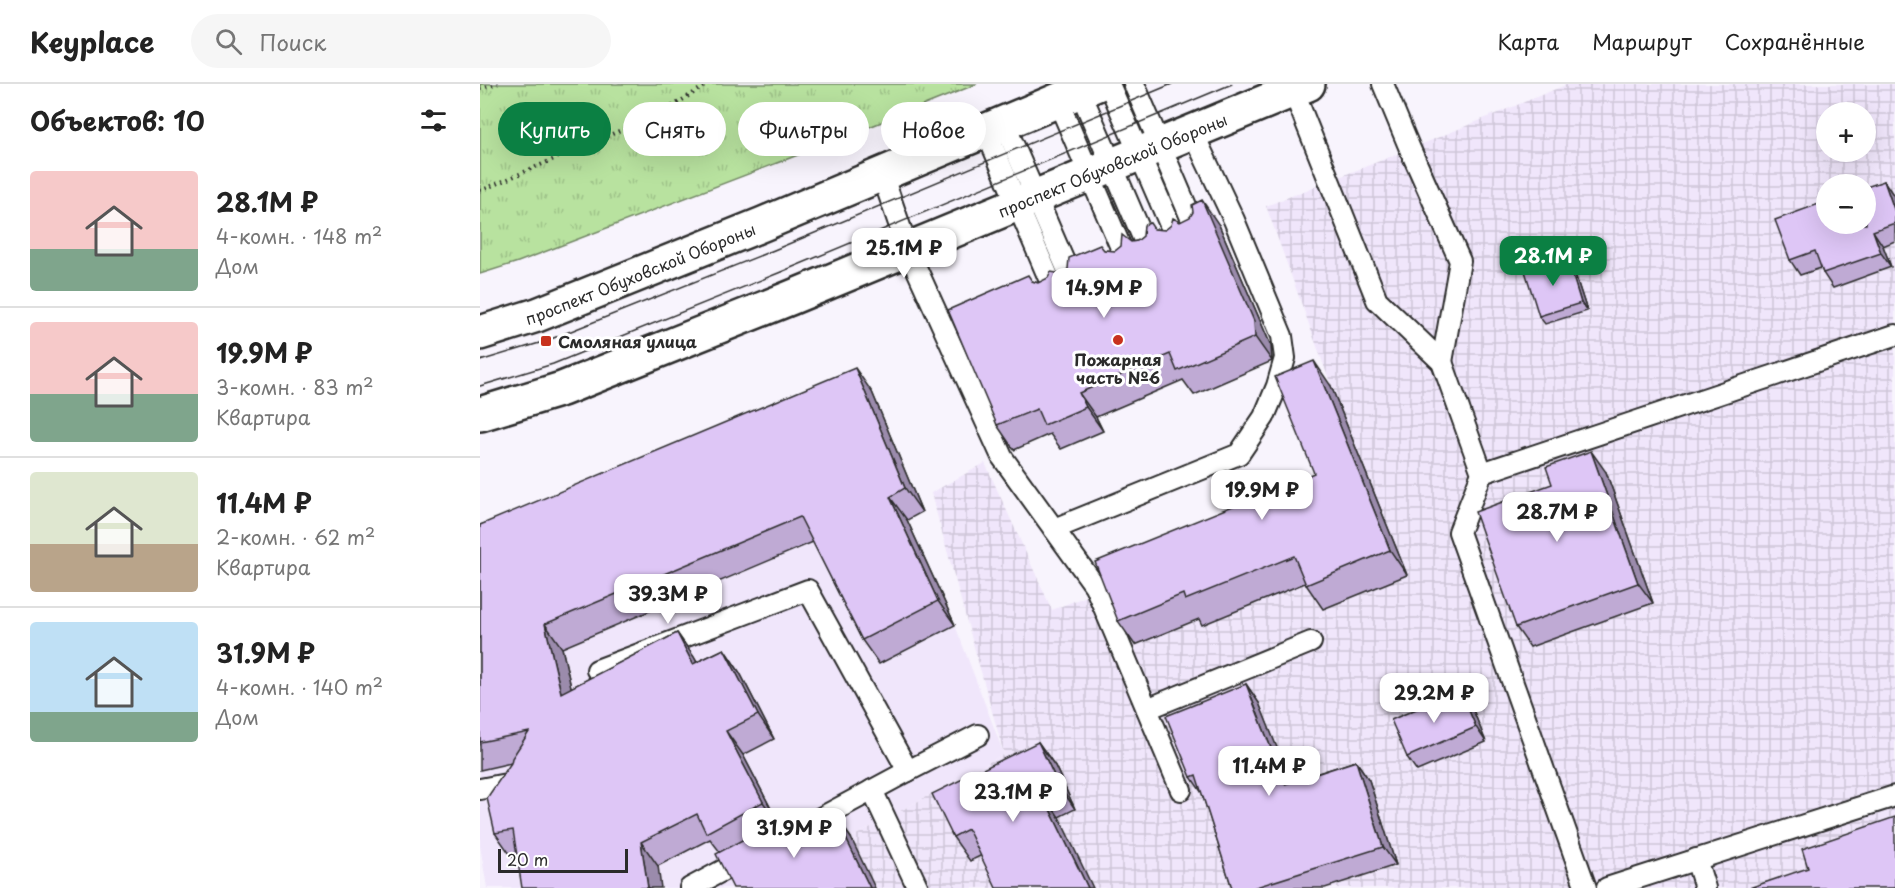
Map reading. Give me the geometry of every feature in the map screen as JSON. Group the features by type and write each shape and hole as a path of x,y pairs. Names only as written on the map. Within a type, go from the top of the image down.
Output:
{"main road":[{"name":"проспект Обуховской Обороны","path":"480,414 562,389 908,250 1300,87"},
{"name":"проспект Обуховской Обороны","path":"480,333 537,315 1086,90"}],"lane":[{"path":"1128,264 1125,159 1134,84"},
{"path":"1383,84 1460,261 1442,362"},
{"path":"1300,87 1330,181 1377,300 1442,362 1482,473 1460,532 1586,888"},
{"path":"1086,90 1125,159 1178,243"},
{"path":"1086,90 1125,159 1150,254"},
{"path":"995,127 1027,200 1075,287"},
{"path":"1054,529 1239,454 1264,417 1277,386 1285,358 1282,336 1234,220 1192,131"},
{"path":"1125,159 1198,234"},
{"path":"882,174 908,250 1002,457 1095,586 1180,790"},
{"path":"1027,200 1056,295"},
{"path":"1482,473 1895,335"},
{"path":"597,670 808,590 908,771"},
{"path":"1147,709 1311,642"},
{"path":"690,888 978,735"},
{"path":"480,789 517,782"},
{"path":"872,790 918,888"},
{"path":"1607,888 1895,796"},
{"path":"1696,860 1705,888"}],"path":[{"path":"481,86 498,84"},
{"path":"480,191 663,112 708,84"}],"shaded area":[{"path":"1568,84 1895,84 1895,888 875,888 851,838 1004,754 931,493 985,463 1052,610 1330,497 1331,385 1266,206"},
{"path":"872,392 922,512 907,521 955,625 1004,754 851,838 875,888 487,888 480,846 480,556"}],"green space":[{"path":"480,84 977,84 932,102 881,102 881,122 869,127 869,102 738,102 738,156 795,156 518,262 480,274"}],"building":[{"path":"1884,181 1895,212 1895,223 1876,230 1876,184"},
{"name":"Пожарная часть №6","path":"1202,200 1254,321 1255,337 1177,371 1170,354 1079,393 1086,407 1044,425 1037,409 997,425 948,310 1028,275 1032,281 1038,283 1048,278 1051,272 1062,274 1068,269 1069,258 1100,245 1104,250 1115,251 1121,246 1122,235 1131,242 1137,241 1143,236 1144,225 1150,223 1154,229 1165,230 1171,225 1173,218 1180,222 1190,217 1193,212 1192,205"},
{"path":"1816,205 1816,234 1874,234 1881,253 1823,273 1815,251 1790,260 1775,220"},
{"path":"1567,257 1581,303 1539,316 1525,271"},
{"path":"1314,361 1390,550 1306,585 1294,556 1185,600 1183,594 1118,621 1095,562 1314,473 1275,377"},
{"path":"855,368 905,488 890,497 938,601 862,640 800,517 545,624 561,693 677,633 693,664 724,649 758,715 726,731 763,802 706,833 697,814 641,842 648,888 522,888 513,830 495,833 487,798 529,732 480,742 480,525"},
{"path":"1591,451 1638,583 1516,627 1475,512 1552,484 1546,467"},
{"path":"1246,684 1285,784 1356,761 1383,847 1253,888 1232,888 1196,775 1191,777 1166,716"},
{"path":"1460,690 1476,727 1407,757 1391,720"},
{"path":"1038,742 1058,784 1042,793 1088,888 996,888 968,829 953,837 932,794"},
{"path":"834,814 870,888 733,888 716,854 774,823 782,839"},
{"path":"1895,817 1895,888 1749,888 1808,868 1802,849"}],"tram line":[{"path":"480,361 546,341 774,250 1172,84"},
{"path":"480,386 553,364 781,272 1232,84"}],"place":[{"name":"Пожарная часть №6","path":"1118,340"},
{"name":"Смоляная улица","path":"546,341"}]}
